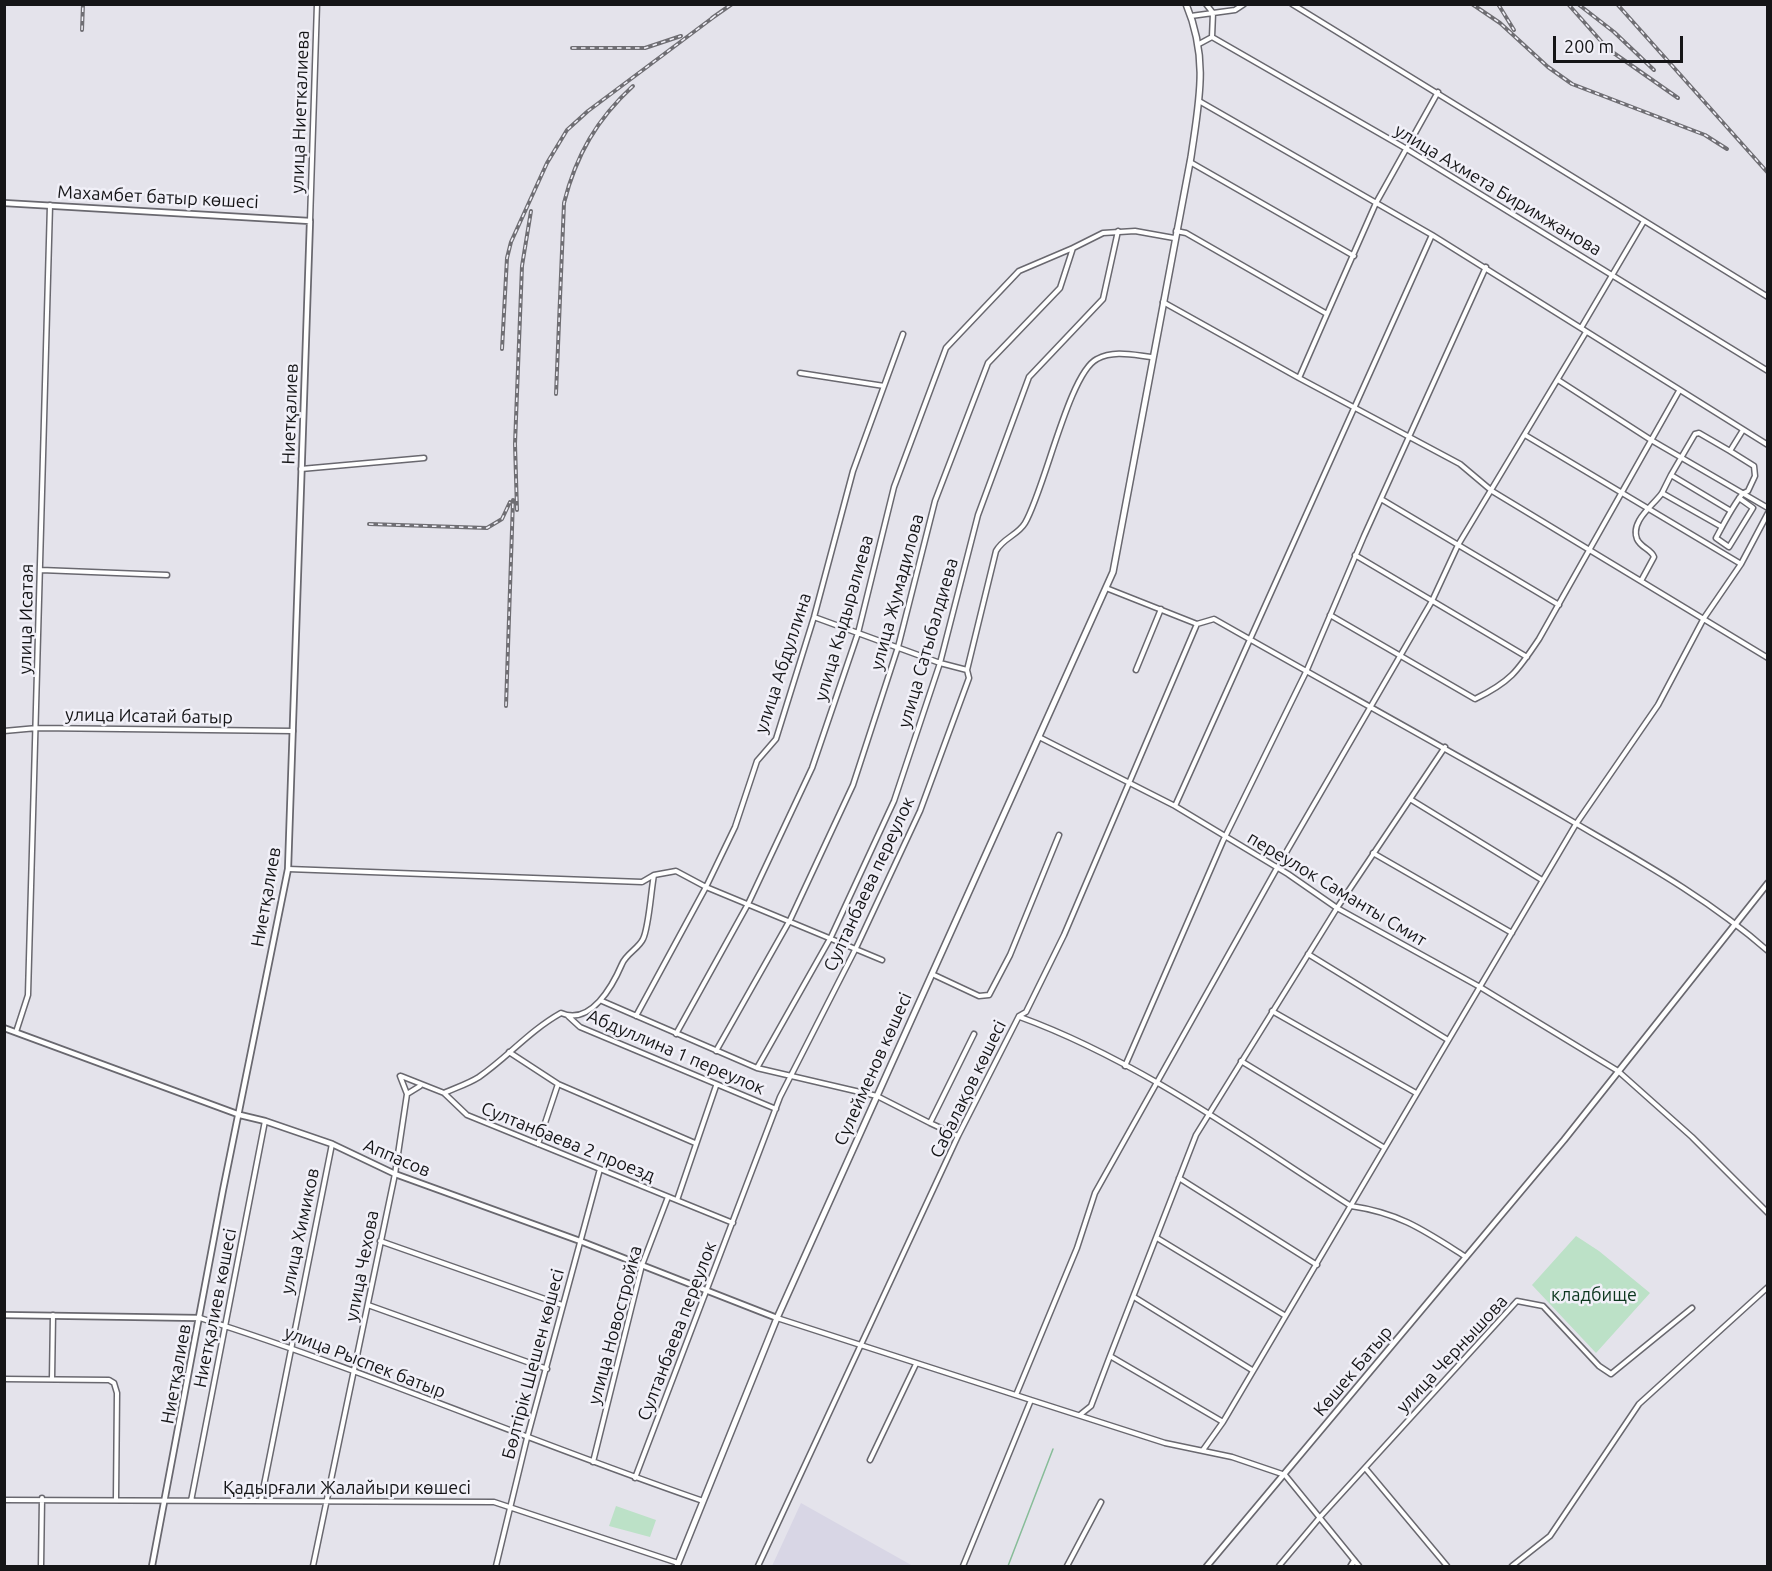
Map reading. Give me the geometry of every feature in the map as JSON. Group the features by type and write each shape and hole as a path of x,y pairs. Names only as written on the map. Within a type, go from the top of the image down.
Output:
{"main road":[{"name":"Сүлейменов көшесі","path":"678,1565 777,1318 1106,588 1117,555 1151,357 1190,162 1199,101 1202,72 1199,44 1186,4"}],"street":[{"name":"улица Ниеткалиева","path":"310,221 317,4"},
{"path":"1199,44 1212,37 1213,13 1206,4"},
{"path":"1191,16 1235,10 1244,4"},
{"path":"1292,4 1767,297"},
{"name":"улица Ахмета Биримжанова","path":"1212,37 1405,148 1767,371"},
{"path":"1299,378 1376,202 1438,92"},
{"path":"1199,101 1486,267 1767,445"},
{"path":"1190,162 1354,256"},
{"name":"Махамбет батыр көшесі","path":"4,203 310,221"},
{"name":"улица Исатая","path":"16,1032 28,995 50,205"},
{"name":"Ниетқалиев","path":"152,1566 223,1190 240,1115 250,1048 288,869 310,221"},
{"path":"1581,328 1644,221"},
{"path":"1073,248 1103,233 1118,231 1135,231 1174,238"},
{"name":"улица Сатыбалдиева","path":"757,1068 831,937 894,801 940,663 978,515 1029,377 1102,299 1118,231"},
{"path":"1175,231 1186,233 1327,314"},
{"path":"1175,806 1432,235"},
{"name":"улица Кыдыралиева","path":"676,1034 748,903 812,768 858,633 894,488 946,348 1019,270 1073,248"},
{"name":"улица Жумадилова","path":"716,1051 790,920 854,785 898,647 934,501 988,363 1060,288 1073,248"},
{"path":"1125,1066 1225,837 1306,672 1355,555 1486,267"},
{"path":"1162,302 1353,408 1460,464 1492,491 1767,658"},
{"path":"1016,1395 1077,1248 1095,1193 1277,868 1432,601 1458,545 1587,332"},
{"name":"улица Абдуллина","path":"636,1016 706,887 735,827 757,761 776,739 814,617 853,471 903,334"},
{"name":"Султанбаева переулок","path":"635,1478 776,1109 856,948 920,811 969,678 967,670 996,551 1001,541 1024,524 1050,462 1073,393 1084,372 1096,359 1111,354 1151,357"},
{"path":"800,373 884,386"},
{"path":"1558,381 1651,440 1767,508"},
{"path":"1330,615 1475,699 1501,686 1516,674 1527,657 1679,391"},
{"path":"1730,451 1743,430"},
{"path":"1641,581 1654,557 1637,539 1636,529 1648,509 1662,493 1691,437 1699,433 1754,466 1755,476 1748,491 1739,498 1712,547"},
{"path":"1525,435 1741,564"},
{"path":"302,469 424,458"},
{"path":"1671,475 1731,511"},
{"path":"1662,493 1722,527"},
{"path":"1716,538 1731,546 1751,513 1753,508 1739,498"},
{"path":"1380,499 1558,605"},
{"path":"1203,1450 1223,1422 1284,1315 1317,1265 1383,1147 1575,824 1658,705 1704,618 1741,564 1767,513"},
{"path":"1355,555 1527,657"},
{"path":"41,570 167,575"},
{"path":"1106,588 1197,624 1214,620 1444,747 1575,824 1735,922 1767,951"},
{"path":"1136,670 1161,609"},
{"path":"814,617 940,663 967,670"},
{"name":"Сабалақов көшесі","path":"758,1566 958,1136 1019,1016 1026,1012 1064,935 1197,624"},
{"name":"улица Исатай батыр","path":"4,731 37,728 293,731"},
{"name":"переулок Саманты Смит","path":"1039,737 1175,806 1277,868 1337,908 1480,987 1618,1071 1692,1137 1767,1213"},
{"path":"1080,1414 1091,1406 1196,1135 1337,908 1444,747"},
{"path":"1410,798 1542,880"},
{"path":"932,974 979,996 989,995 1010,955 1059,835"},
{"path":"1373,853 1512,933"},
{"path":"288,869 642,882 654,875 676,872 706,887 882,960"},
{"path":"444,1094 478,1078 547,1021 561,1013 568,1016 584,1012 602,1001 621,970 622,963 643,939 654,875"},
{"name":"Көшек Батыр","path":"1207,1566 1520,1192 1767,883"},
{"path":"1308,954 1448,1040"},
{"path":"602,1001 757,1068 877,1096 958,1136"},
{"path":"1272,1011 1416,1093"},
{"name":"Абдуллина 1 переулок","path":"568,1016 580,1027 716,1086 776,1109"},
{"path":"1019,1016 1156,1083 1351,1206 1379,1210 1406,1220 1466,1257"},
{"name":"Аппасов","path":"4,1028 240,1115 332,1144 394,1174 579,1241 777,1318"},
{"path":"930,1123 974,1034"},
{"path":"509,1052 558,1084 695,1143"},
{"path":"1241,1061 1383,1147"},
{"name":"Султанбаева 2 проезд","path":"407,1094 400,1076 444,1094 467,1115 733,1223"},
{"path":"538,1144 558,1084"},
{"path":"407,1094 421,1086"},
{"path":"676,1200 716,1086"},
{"name":"улица Чехова","path":"313,1566 355,1372 394,1174 407,1094"},
{"name":"Ниетқалиев көшесі","path":"191,1501 265,1121"},
{"name":"улица Химиков","path":"261,1500 332,1144"},
{"name":"Бөлтірік Шешен көшесі","path":"496,1566 527,1438 600,1169"},
{"path":"1179,1178 1317,1265"},
{"name":"улица Новостройка","path":"593,1462 642,1265 668,1197"},
{"path":"1157,1238 1284,1315"},
{"path":"380,1241 562,1305"},
{"path":"1512,1566 1550,1536 1639,1404 1767,1287"},
{"path":"1134,1297 1252,1370"},
{"name":"улица Чернышова","path":"1279,1566 1321,1516 1517,1300 1543,1306 1599,1366 1611,1374 1692,1308"},
{"path":"368,1305 547,1369"},
{"name":"улица Рыспек батыр","path":"4,1315 200,1318 290,1346 527,1438 703,1501"},
{"path":"52,1379 53,1315"},
{"path":"777,1318 1165,1443 1233,1457 1285,1475 1321,1516 1359,1566"},
{"path":"1110,1356 1223,1422"},
{"path":"870,1460 885,1434 916,1364"},
{"path":"4,1379 109,1380 114,1383 117,1393 116,1498"},
{"path":"963,1566 1031,1400"},
{"path":"1366,1469 1447,1566"},
{"path":"41,1566 42,1498"},
{"name":"Қадырғали Жалайыри көшесі","path":"4,1500 116,1498 166,1501 326,1499 494,1502 510,1505 678,1565"},
{"path":"1067,1566 1101,1502"},
{"path":"1351,1566 1354,1561"}],"shaded area":[{"path":"801,1503 913,1566 772,1566"}],"green space":[{"name":"кладбище","path":"1576,1236 1599,1251 1650,1293 1596,1353 1532,1285"},
{"path":"616,1506 656,1520 650,1537 609,1526"}],"waterway":[{"path":"1008,1566 1053,1449"}],"railway":[{"path":"82,30 83,4"},
{"path":"712,18 732,4"},
{"path":"1472,4 1500,23 1548,67 1572,84 1705,135 1727,149"},
{"path":"1498,4 1514,30"},
{"path":"1568,4 1608,49 1678,98"},
{"path":"1578,4 1614,32 1654,70"},
{"path":"1617,4 1768,173"},
{"path":"502,349 507,258 511,242 547,163 567,130 588,111 719,13"},
{"path":"572,48 645,48 681,36"},
{"path":"556,394 564,203 575,169 590,139 609,111 633,86"},
{"path":"517,510 515,444 522,266 531,211"},
{"path":"506,706 513,500"},
{"path":"369,524 487,528 502,519 510,502"}]}
